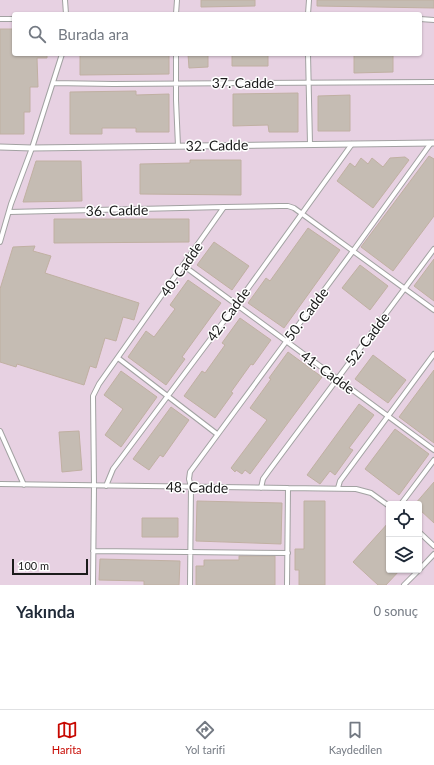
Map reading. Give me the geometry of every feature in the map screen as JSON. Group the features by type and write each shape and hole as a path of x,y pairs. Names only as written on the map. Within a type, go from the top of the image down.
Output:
{"street":[{"path":"65,0 66,12"},
{"path":"176,12 177,0"},
{"path":"308,12 309,0"},
{"path":"0,19 12,19"},
{"path":"422,19 434,20"},
{"path":"0,242 61,56"},
{"path":"176,56 178,146"},
{"path":"308,56 310,144"},
{"name":"37. Cadde","path":"53,83 176,84 434,82"},
{"name":"42. Cadde","path":"106,486 113,469 236,305 353,143"},
{"name":"32. Cadde","path":"0,147 32,148 433,143"},
{"name":"50. Cadde","path":"190,585 190,472 285,341 433,143"},
{"path":"224,207 288,206 294,208 434,310"},
{"name":"36. Cadde","path":"9,212 224,207"},
{"name":"40. Cadde","path":"94,486 93,396 99,384 184,266 224,207"},
{"name":"52. Cadde","path":"261,488 263,479 268,472 434,249"},
{"name":"41. Cadde","path":"184,266 434,450"},
{"path":"338,488 340,481 434,354"},
{"path":"118,358 217,434"},
{"path":"0,431 24,485"},
{"path":"403,501 434,460"},
{"name":"48. Cadde","path":"0,484 338,488 356,489 366,492 386,504"},
{"path":"93,585 94,486"},
{"path":"287,585 288,488"},
{"path":"422,535 434,546"},
{"path":"93,551 288,553"},
{"path":"422,567 434,554"},
{"path":"404,585 416,573"}],"shaded area":[{"path":"0,0 434,0 434,585 0,585"}],"building":[{"path":"201,0 255,0 255,6 201,7"},
{"path":"317,0 434,0 434,8 317,6"},
{"path":"0,29 12,29 12,56 47,56 47,58 37,58 38,87 30,87 30,112 24,112 24,134 0,134"},
{"path":"80,56 169,56 169,74 80,75"},
{"path":"188,56 208,56 208,67 189,68"},
{"path":"232,56 268,56 268,66 232,66"},
{"path":"354,56 393,56 393,72 354,73"},
{"path":"136,91 136,95 169,94 169,132 136,132 136,128 102,128 102,134 70,134 70,92"},
{"path":"298,93 298,132 269,132 268,125 233,126 233,94"},
{"path":"350,95 350,131 318,131 318,96"},
{"path":"429,156 434,159 434,216 393,271 361,247"},
{"path":"405,157 409,160 373,208 337,181 350,163 355,167 361,158 368,164 372,158 383,167 390,158"},
{"path":"190,160 241,160 241,195 140,194 140,164 190,163"},
{"path":"36,161 81,161 82,201 23,202"},
{"path":"54,219 189,219 189,242 54,243"},
{"path":"308,228 340,250 284,328 248,303 266,278 270,281"},
{"path":"214,242 249,266 232,290 197,265"},
{"path":"35,246 33,251 51,256 45,273 139,303 134,320 123,317 116,341 105,338 96,368 90,366 84,385 17,364 16,367 0,362 0,289 13,247"},
{"path":"434,259 434,301 414,286"},
{"path":"360,265 388,286 370,310 342,288"},
{"path":"188,280 221,303 182,357 185,359 166,385 128,357 146,331 154,337 175,309 170,305"},
{"path":"240,318 271,340 253,365 251,364 215,418 184,396 202,371 205,373 225,345 222,343"},
{"path":"288,352 322,377 250,474 245,470 242,474 236,470 235,472 231,468 267,420 250,408"},
{"path":"373,355 406,380 388,403 355,379"},
{"path":"434,370 434,443 399,417"},
{"path":"121,371 157,397 121,447 105,435 123,409 104,395"},
{"path":"359,404 374,415 349,448 353,450 335,475 330,471 320,484 307,475"},
{"path":"171,407 189,420 163,457 160,455 149,470 133,459"},
{"path":"395,429 429,454 399,495 365,469"},
{"path":"79,431 82,470 62,472 59,432"},
{"path":"434,482 434,523 422,512 422,501 418,501"},
{"path":"197,501 282,503 281,544 196,541"},
{"path":"304,501 325,501 325,585 299,585 299,570 295,570 295,549 304,549"},
{"path":"142,518 178,518 178,537 142,537"},
{"path":"386,525 386,573 397,573 386,585 378,585 353,562"},
{"path":"239,556 275,556 275,585 196,585 196,566 204,566 204,560 239,560"},
{"path":"100,559 180,561 179,585 144,585 144,581 99,580"}]}
